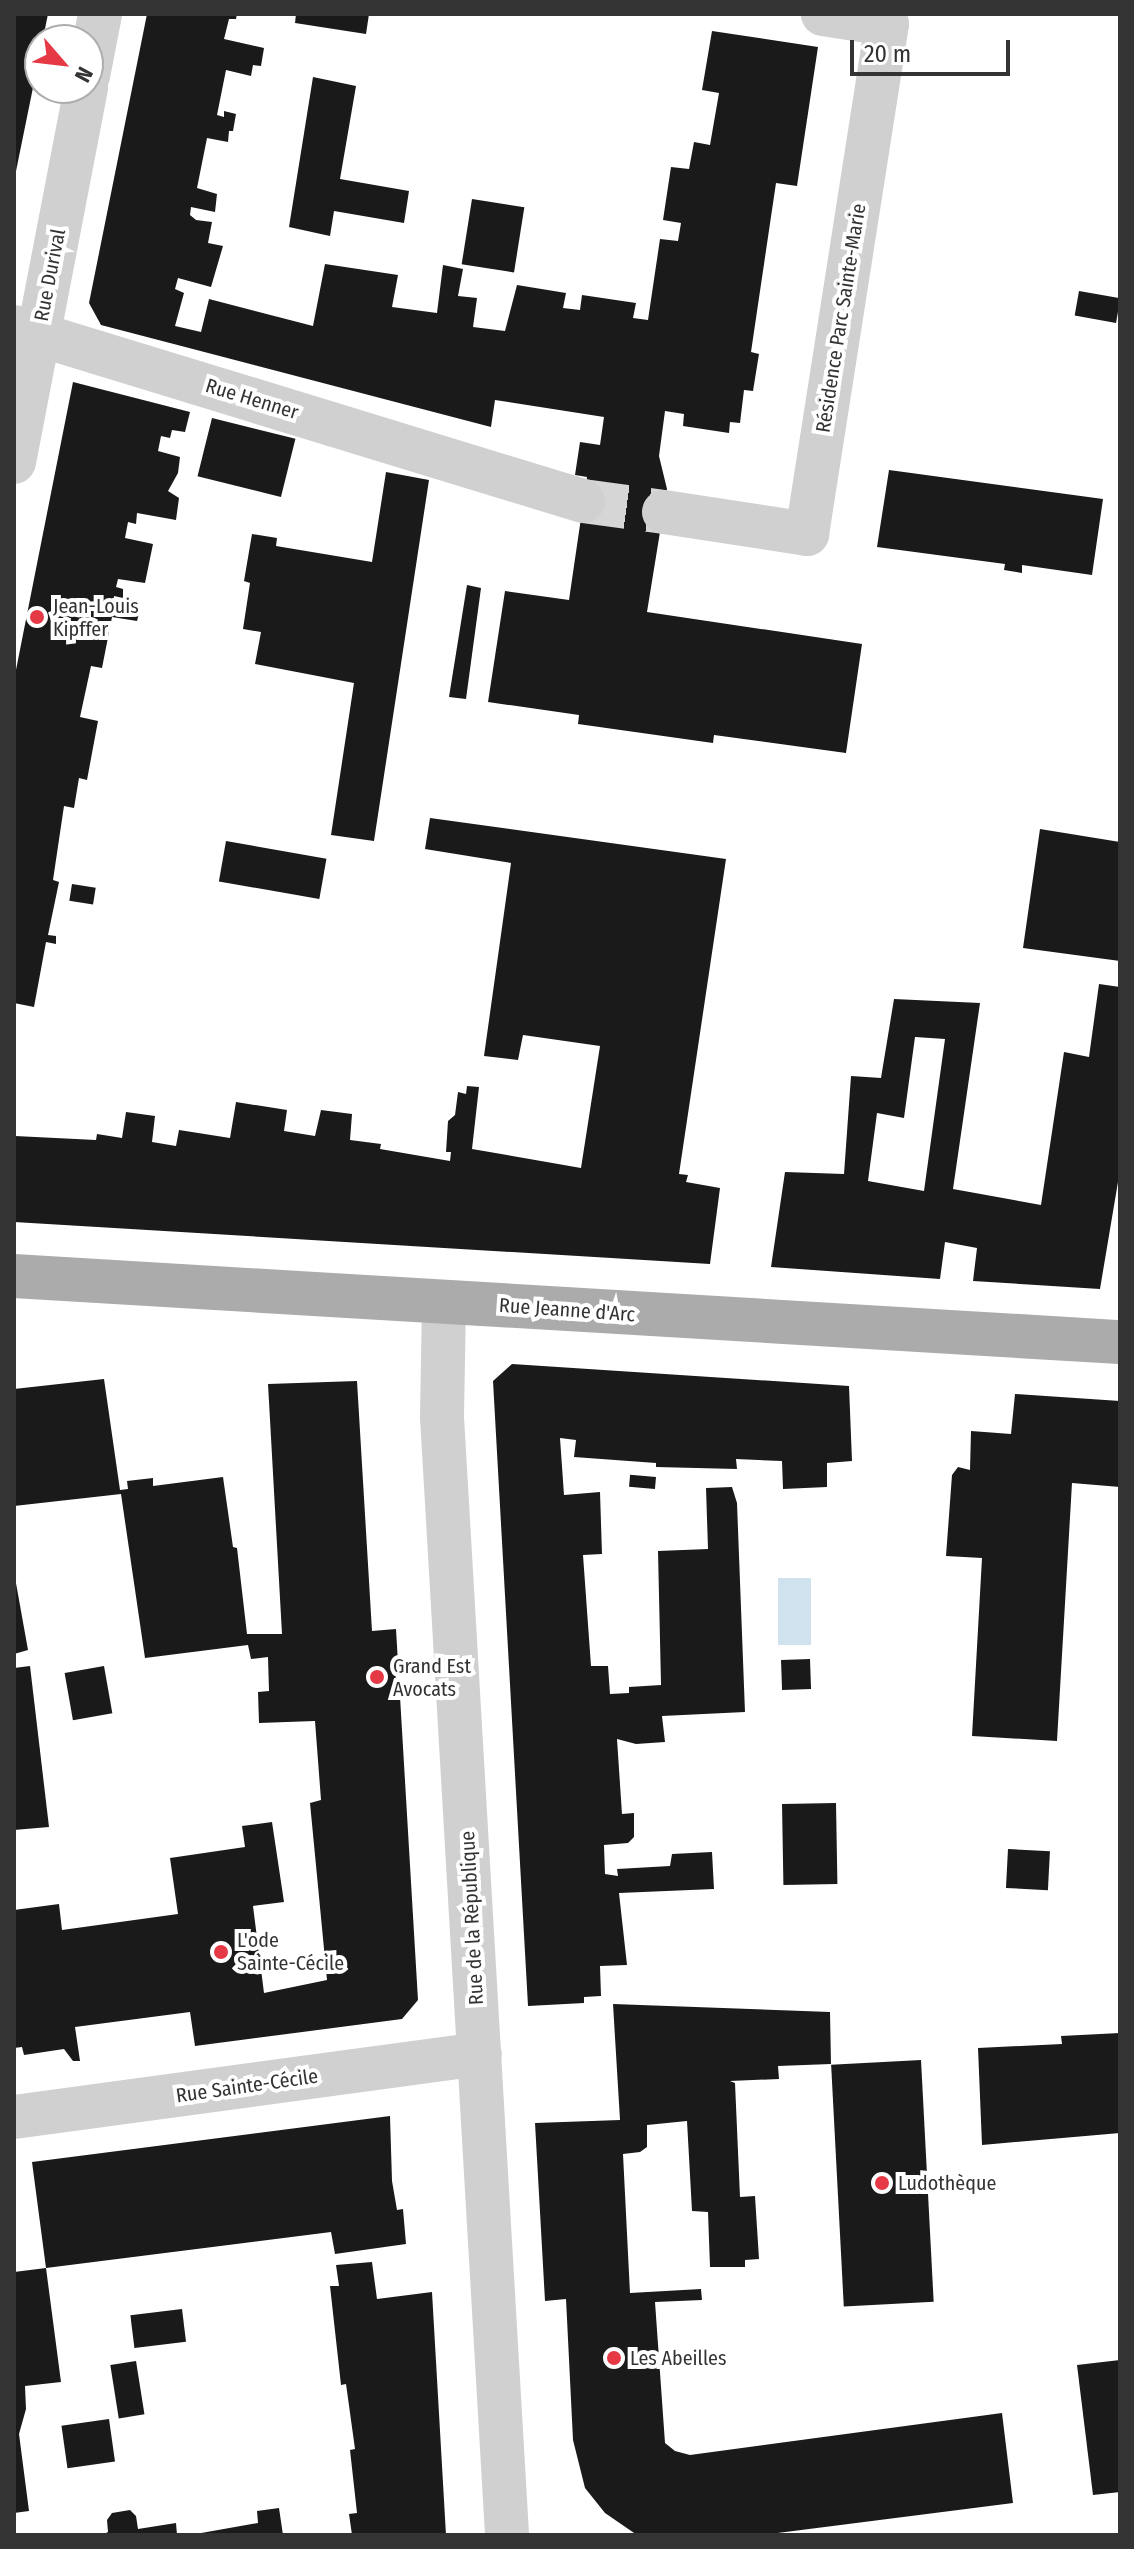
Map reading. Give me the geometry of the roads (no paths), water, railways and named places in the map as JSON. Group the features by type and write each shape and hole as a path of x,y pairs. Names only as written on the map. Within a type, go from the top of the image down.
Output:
{"main road":[{"name":"Rue Jeanne d'Arc","path":"14,1276 1120,1342"}],"street":[{"name":"Résidence Parc Sainte-Marie","path":"664,512 807,534 887,24 823,14"},
{"name":"Rue Durival","path":"14,462 26,330 82,104"},
{"name":"Rue Henner","path":"26,330 583,501"},
{"name":"Rue de la République","path":"444,1302 442,1417 507,2535"},
{"name":"Rue Sainte-Cécile","path":"14,2117 480,2054"}],"water":[{"path":"778,1578 811,1578 811,1645 778,1645"}],"tunnel":[{"path":"583,501 664,512"}],"place":[{"name":"Jean-Louis Kipffer","path":"37,617"},
{"name":"Grand Est Avocats","path":"377,1677"},
{"name":"L'ode Sainte-Cécile","path":"221,1952"},
{"name":"Ludothèque","path":"882,2183"},
{"name":"Les Abeilles","path":"614,2358"}]}
